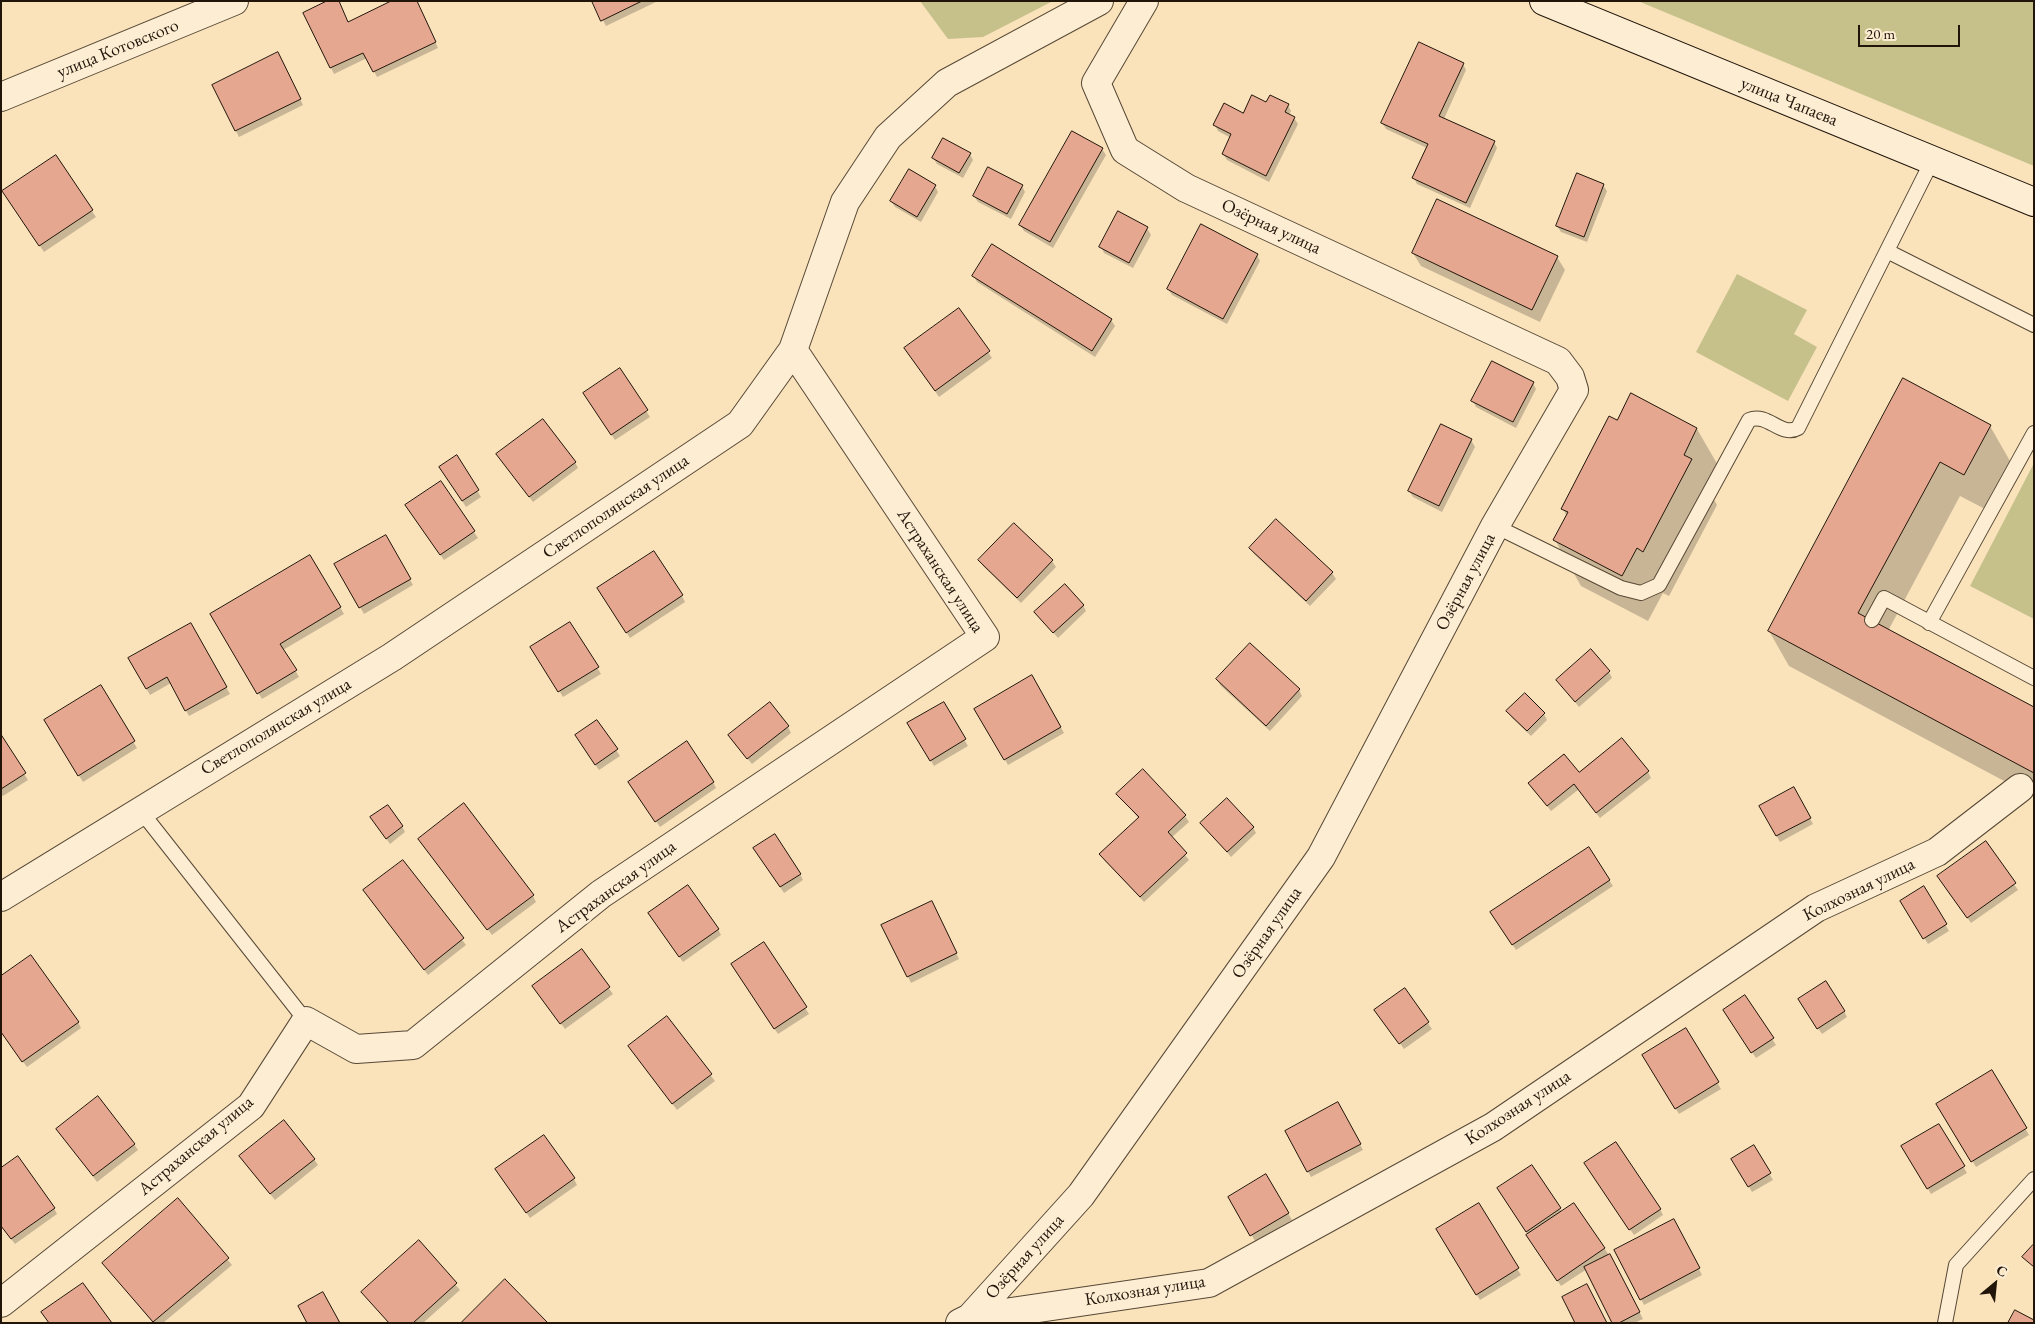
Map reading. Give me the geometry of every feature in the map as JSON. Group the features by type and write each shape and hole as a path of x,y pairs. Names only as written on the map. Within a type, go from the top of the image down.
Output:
{"street":[{"name":"улица Котовского","path":"1,97 234,1"},
{"name":"Светлополянская улица","path":"1,897 392,656 740,424 792,350 845,202 888,137 947,83 1099,1"},
{"name":"Озёрная улица","path":"965,1320 1081,1195 1321,857 1495,526 1574,390 1570,377 1558,361 1540,351 1186,188 1125,150 1096,83 1144,1"},
{"name":"улица Чапаева","path":"1544,1 2034,202"},
{"name":"Астраханская улица","path":"1,1303 251,1106 306,1021 356,1049 413,1045 601,894 985,637 792,350"},
{"name":"Колхозная улица","path":"965,1320 1209,1283 1493,1127 1816,908 1937,852 2020,788"}],"lane":[{"path":"1495,526 1621,588 1641,593 1658,585 1749,420 1756,417 1762,418 1786,431 1792,432 1798,428 1932,161"},
{"path":"1887,251 2034,325"},
{"path":"1929,623 2033,436"},
{"path":"1872,620 1884,598 2034,678"},
{"path":"140,810 306,1021"},
{"path":"1945,1323 1956,1265 2034,1179"}],"shaded area":[{"path":"920,1 1053,1 983,37 948,39"},
{"path":"1638,1 2034,1 2034,166"},
{"path":"1737,274 1807,310 1794,334 1817,347 1788,401 1696,352"},
{"path":"2034,463 2034,619 1970,586"}],"building":[{"path":"327,1 339,1 348,22 391,1 417,1 436,42 373,72 363,53 330,68 303,13"},
{"path":"592,1 642,1 601,21"},
{"path":"1419,42 1464,63 1439,116 1495,141 1466,203 1412,178 1428,144 1381,123"},
{"path":"278,52 301,99 235,131 212,85"},
{"path":"1252,95 1266,102 1270,95 1289,104 1285,112 1295,117 1266,176 1222,154 1231,134 1213,125 1224,103 1243,113"},
{"path":"1072,131 1103,148 1050,242 1019,225"},
{"path":"943,138 971,153 959,173 932,158"},
{"path":"56,155 93,210 39,246 2,191"},
{"path":"988,167 1023,185 1007,214 973,196"},
{"path":"909,169 936,185 917,217 890,201"},
{"path":"1577,173 1604,184 1584,237 1556,226"},
{"path":"1437,199 1558,256 1532,310 1412,253"},
{"path":"1118,211 1148,227 1129,263 1099,247"},
{"path":"1201,224 1258,254 1223,319 1167,289"},
{"path":"992,244 1112,319 1092,351 972,276"},
{"path":"959,308 990,351 935,391 904,348"},
{"path":"1492,361 1534,382 1513,422 1471,401"},
{"path":"620,368 648,410 611,435 583,393"},
{"path":"1903,378 1991,425 1964,475 1940,462 1858,613 2034,707 2034,773 1768,631"},
{"path":"1631,393 1697,428 1684,455 1692,459 1643,552 1637,548 1622,576 1553,540 1568,512 1561,509 1609,416 1617,420"},
{"path":"543,419 576,462 529,497 496,454"},
{"path":"1441,424 1472,439 1439,506 1408,491"},
{"path":"457,455 479,490 462,501 439,467"},
{"path":"441,481 475,531 440,555 405,505"},
{"path":"1276,519 1333,572 1306,601 1249,548"},
{"path":"1014,523 1053,560 1017,598 978,560"},
{"path":"386,535 411,579 359,608 334,564"},
{"path":"654,551 683,595 626,633 597,588"},
{"path":"310,555 341,607 280,644 297,670 257,694 210,614"},
{"path":"1065,584 1084,605 1053,633 1034,612"},
{"path":"570,622 599,667 558,692 530,647"},
{"path":"191,623 227,687 185,711 167,677 146,689 128,658"},
{"path":"1250,643 1300,689 1266,726 1216,679"},
{"path":"1591,649 1610,671 1575,702 1556,680"},
{"path":"1032,675 1061,727 1004,760 974,709"},
{"path":"101,685 135,741 78,776 44,720"},
{"path":"1525,693 1545,713 1527,731 1506,711"},
{"path":"770,702 789,726 747,759 728,735"},
{"path":"944,702 966,739 930,761 907,723"},
{"path":"597,720 618,749 595,765 575,735"},
{"path":"1,737 26,773 1,789"},
{"path":"1622,738 1649,771 1596,813 1574,784 1547,806 1528,783 1564,754 1579,772"},
{"path":"687,741 714,782 655,822 628,782"},
{"path":"1143,769 1186,815 1168,832 1187,853 1140,897 1099,854 1139,817 1116,794"},
{"path":"1794,787 1811,818 1776,836 1759,806"},
{"path":"1227,798 1254,827 1227,852 1200,823"},
{"path":"464,803 534,895 487,930 418,839"},
{"path":"388,805 403,826 386,839 370,817"},
{"path":"775,834 801,874 780,887 753,848"},
{"path":"1986,841 2016,883 1967,918 1937,876"},
{"path":"1589,847 1610,880 1512,945 1490,912"},
{"path":"403,860 464,938 424,970 363,890"},
{"path":"688,885 719,929 679,957 648,913"},
{"path":"1924,886 1947,924 1923,939 1900,901"},
{"path":"932,901 957,953 907,977 881,925"},
{"path":"764,942 807,1007 774,1029 731,964"},
{"path":"582,949 610,987 560,1024 532,986"},
{"path":"31,955 79,1022 22,1062 1,1032 1,976"},
{"path":"1826,981 1845,1011 1817,1029 1798,999"},
{"path":"1405,988 1429,1022 1399,1044 1374,1010"},
{"path":"1745,995 1774,1038 1751,1053 1723,1010"},
{"path":"667,1016 712,1074 672,1104 628,1046"},
{"path":"1686,1028 1719,1082 1675,1109 1642,1055"},
{"path":"1992,1070 2027,1128 1971,1162 1936,1104"},
{"path":"98,1096 135,1144 93,1176 56,1129"},
{"path":"1338,1102 1361,1144 1307,1172 1285,1131"},
{"path":"284,1120 315,1159 270,1194 239,1156"},
{"path":"1939,1124 1965,1166 1927,1189 1901,1146"},
{"path":"544,1135 575,1178 526,1213 495,1169"},
{"path":"1616,1142 1661,1209 1629,1230 1584,1163"},
{"path":"1754,1145 1771,1173 1748,1187 1731,1159"},
{"path":"18,1156 55,1208 11,1239 1,1226 1,1168"},
{"path":"1532,1165 1561,1208 1526,1232 1497,1188"},
{"path":"1266,1174 1289,1213 1250,1236 1228,1197"},
{"path":"178,1198 229,1258 153,1322 102,1263"},
{"path":"1479,1203 1519,1268 1476,1295 1436,1229"},
{"path":"1574,1203 1605,1248 1557,1281 1526,1235"},
{"path":"1674,1219 1700,1268 1640,1300 1614,1250"},
{"path":"419,1240 457,1283 413,1323 389,1323 361,1292"},
{"path":"2034,1246 2034,1267 2022,1257"},
{"path":"1610,1254 1640,1312 1619,1323 1612,1323 1584,1267"},
{"path":"505,1279 548,1323 461,1323"},
{"path":"83,1283 112,1323 49,1323 41,1312"},
{"path":"1587,1284 1607,1323 1575,1323 1562,1297"},
{"path":"323,1292 340,1323 307,1323 298,1306"},
{"path":"2015,1310 2034,1320 2034,1323 2008,1323"}]}
